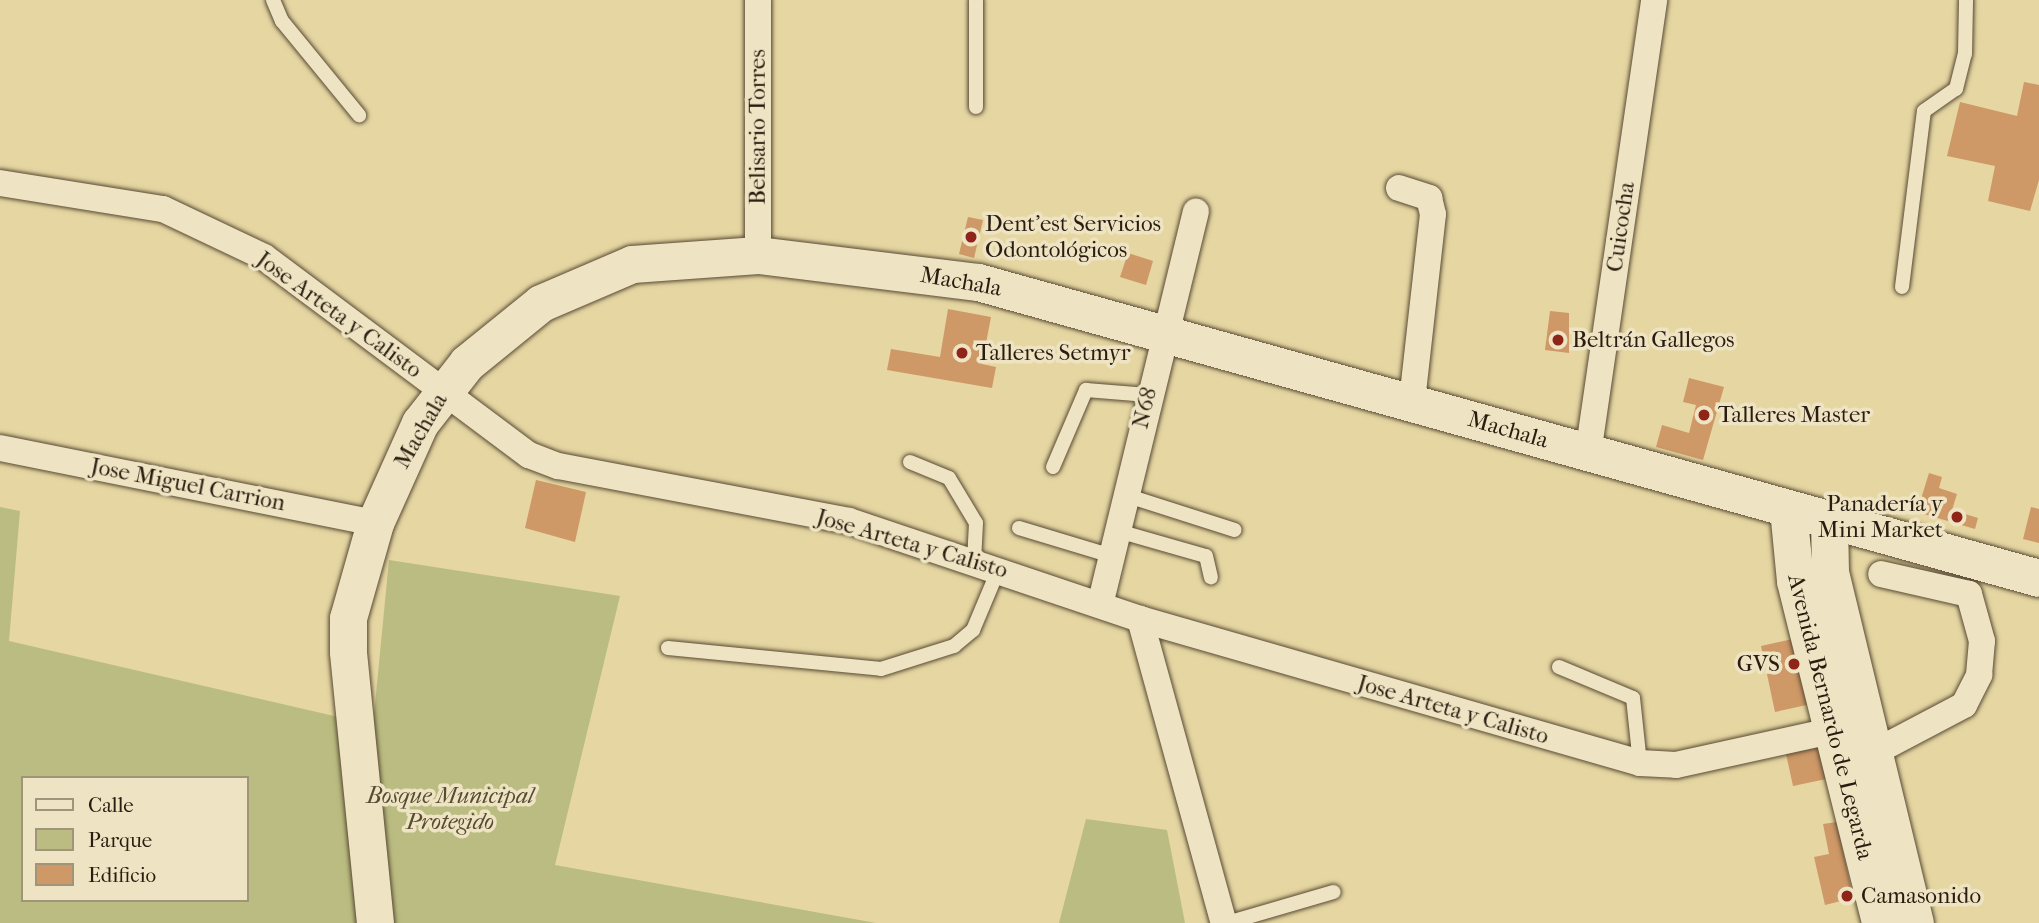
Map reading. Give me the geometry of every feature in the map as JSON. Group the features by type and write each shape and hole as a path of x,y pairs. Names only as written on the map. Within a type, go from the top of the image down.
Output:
{"main road":[{"name":"Machala","path":"375,923 348,640 354,589 375,523 420,423 443,390 493,340 583,282 632,264 758,255 978,282 1163,329 1588,454 2039,578"},
{"name":"Avenida Bernardo de Legarda","path":"1788,509 1795,581 1890,919"},
{"name":"Avenida Bernardo de Legarda","path":"1829,520 1830,572 1873,753 1890,919"}],"street":[{"name":"Belisario Torres","path":"758,0 758,255"},
{"name":"Cuicocha","path":"1588,454 1654,0"},
{"name":"Jose Arteta y Calisto","path":"0,183 163,209 264,257 529,455 558,466 849,521 987,564 1140,620 1640,763 1676,765 1835,730"},
{"path":"1399,188 1429,198 1433,214 1412,402"},
{"name":"N68","path":"1100,605 1163,329 1196,212"},
{"name":"Jose Miguel Carrion","path":"0,448 375,523"},
{"path":"1873,753 1964,705 1979,675 1982,641 1969,594 1881,574"},
{"path":"1140,620 1226,923"}],"lane":[{"path":"273,0 282,21 359,115"},
{"path":"976,0 976,107"},
{"path":"1902,287 1924,111 1956,89 1965,54 1965,0"},
{"path":"1053,467 1086,390 1148,394"},
{"path":"668,648 881,669 954,646 974,630 987,564 976,523 949,478 910,462"},
{"path":"1125,495 1235,530"},
{"path":"1019,528 1206,556 1211,577"},
{"path":"1559,667 1633,698 1640,763"},
{"path":"1226,923 1334,892"}],"green space":[{"name":"Bosque Municipal Protegido","path":"0,507 20,511 9,641 373,725 389,560 620,596 555,865 876,923 0,923"},
{"path":"1086,819 1167,830 1185,923 1059,923"}],"building":[{"path":"2024,82 2039,85 2039,180 2030,211 1988,201 1995,166 1947,156 1960,102 2017,116"},
{"name":"Dent'est Servicios Odontológicos","path":"968,217 983,220 974,258 959,254"},
{"path":"1128,253 1153,261 1146,285 1120,277"},
{"name":"Talleres Setmyr","path":"948,309 991,317 982,364 996,367 992,388 887,370 891,349 940,357"},
{"name":"Beltrán Gallegos","path":"1550,311 1569,313 1569,353 1545,350"},
{"name":"Talleres Master","path":"1689,378 1724,387 1703,460 1656,447 1662,425 1689,433 1696,405 1683,402"},
{"path":"1929,473 1942,477 1939,488 1957,494 1952,510 1978,518 1975,529 1917,512"},
{"path":"536,480 586,492 575,542 525,528"},
{"path":"2031,507 2039,509 2039,543 2023,539"},
{"path":"1797,638 1811,704 1775,712 1761,646"},
{"path":"1824,746 1831,778 1793,786 1786,754"},
{"path":"1837,822 1853,898 1825,905 1814,857 1829,854 1823,824"}],"place":[{"name":"Dent'est Servicios Odontológicos","path":"971,237"},
{"name":"Beltrán Gallegos","path":"1558,340"},
{"name":"Talleres Setmyr","path":"962,353"},
{"name":"Talleres Master","path":"1704,415"},
{"name":"Panadería y Mini Market","path":"1957,517"},
{"name":"GVS","path":"1794,664"},
{"name":"Camasonido","path":"1847,896"}]}
